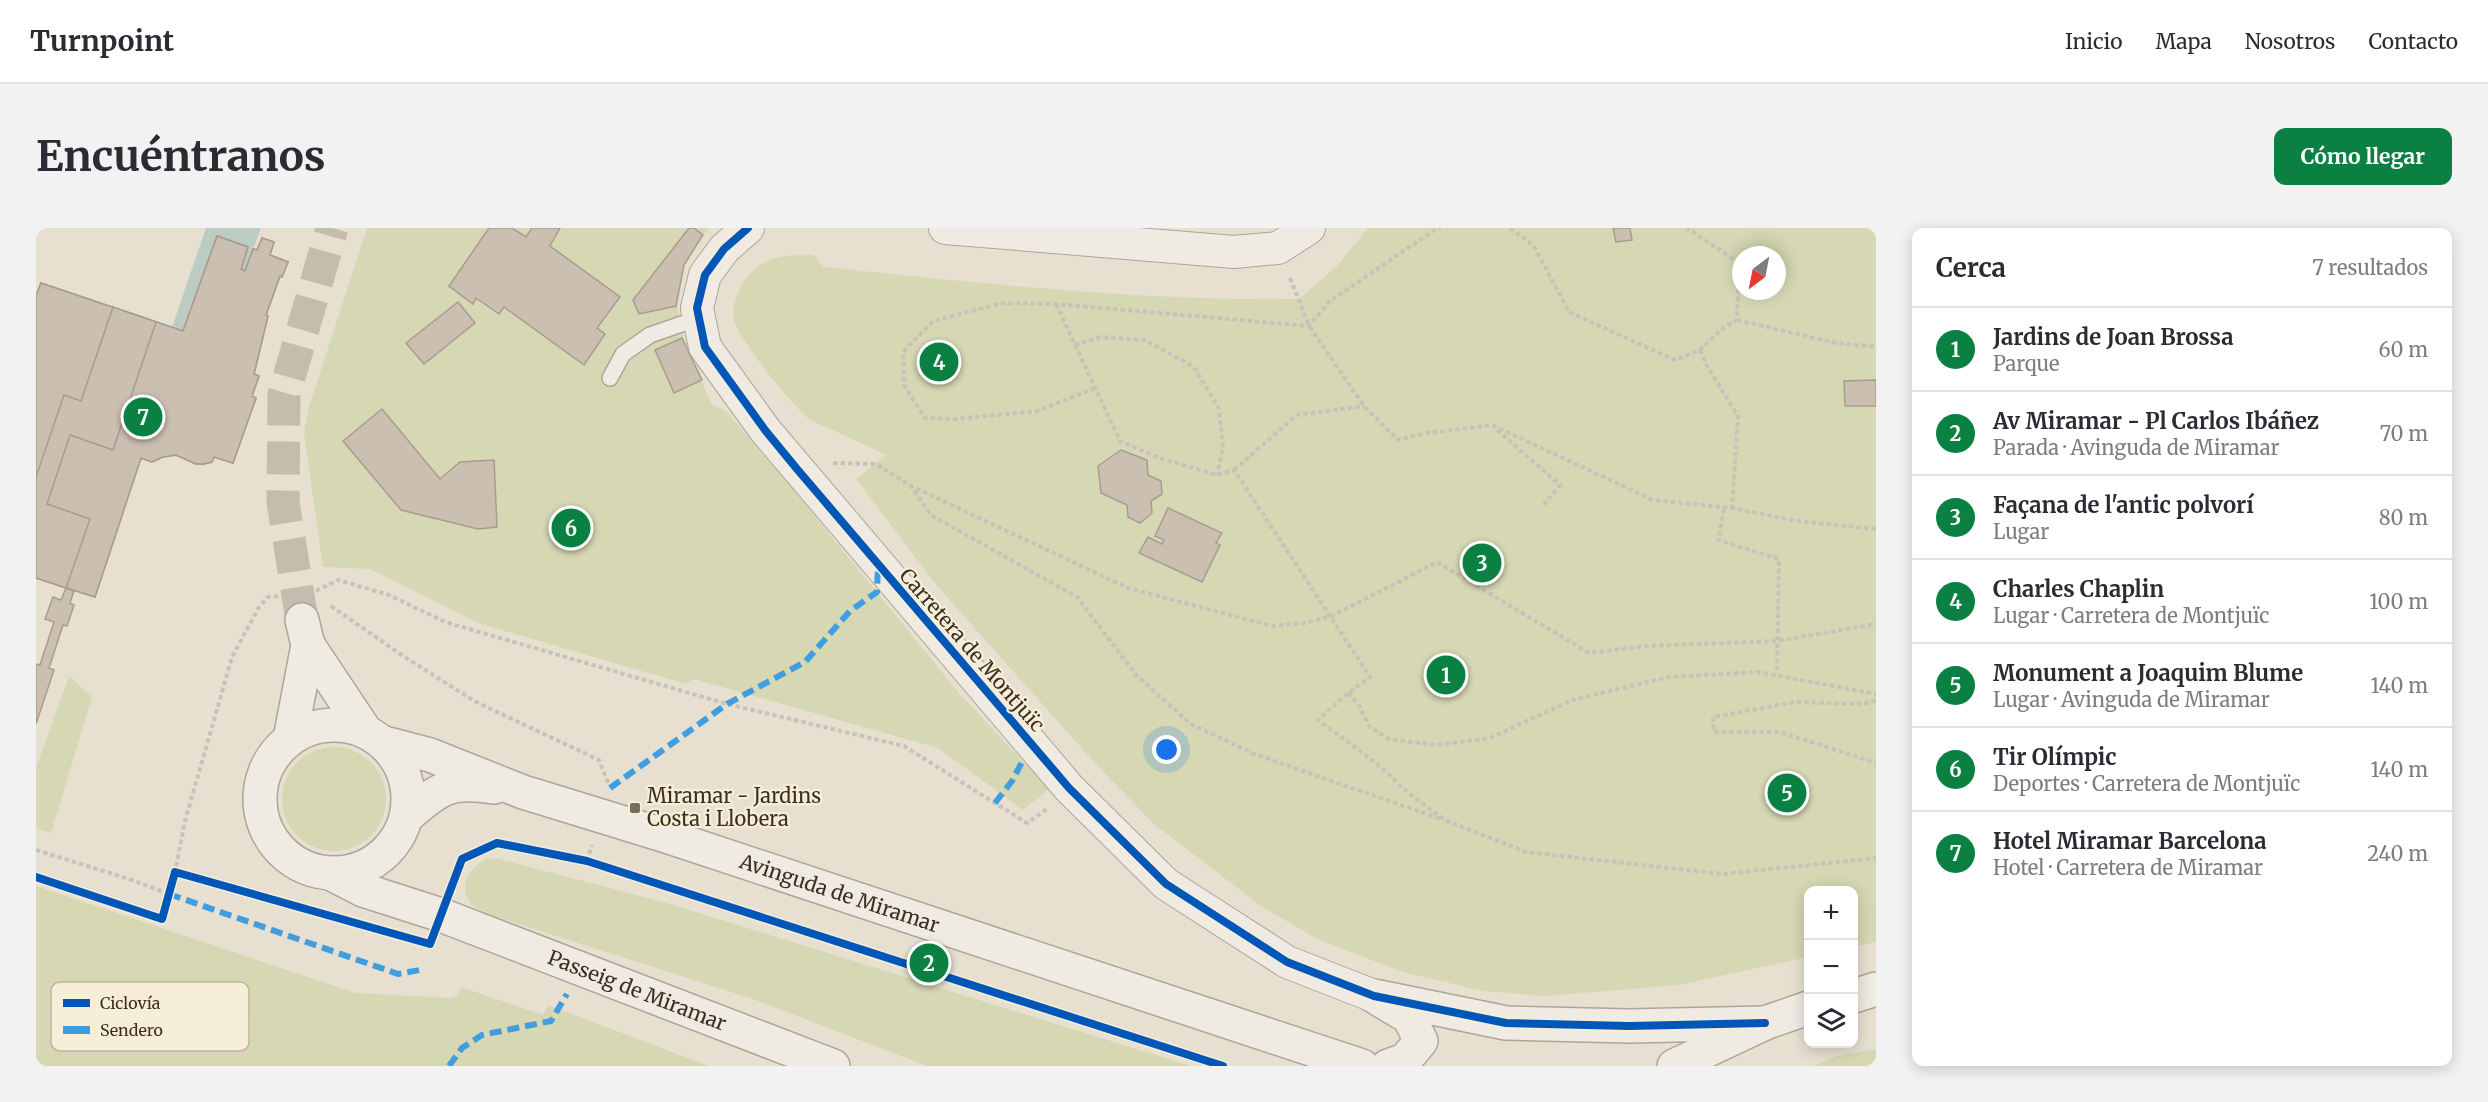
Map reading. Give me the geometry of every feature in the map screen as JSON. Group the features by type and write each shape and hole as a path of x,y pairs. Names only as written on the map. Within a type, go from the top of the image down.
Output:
{"street":[{"name":"Carretera de Montjuïc","path":"748,228 724,249 705,275 697,308 705,347 765,430 1069,788 1166,884 1287,962 1374,996"},
{"path":"945,228 1234,252 1278,248 1309,228"},
{"path":"310,612 375,738 405,776 409,796 407,816 400,835 388,852 371,864 353,872 332,874 311,870 291,860 275,844 264,824 260,801 263,777 273,756 290,739 307,729 327,725 346,725 375,738"},
{"path":"290,739 310,612"},
{"name":"Avinguda de Miramar","path":"375,738 430,755 523,792 674,839 1362,1066"},
{"name":"Avinguda de Miramar","path":"407,816 437,791 466,783 523,792"},
{"name":"Passeig de Miramar","path":"388,852 406,892 441,915"},
{"name":"Passeig de Miramar","path":"332,874 363,890 441,915 833,1066"},
{"path":"1858,995 1876,989"},
{"path":"1374,996 1506,1023 1629,1026 1765,1023"},
{"path":"1374,996 1409,1017 1421,1041 1405,1060 1388,1066"},
{"path":"1693,1062 1765,1023 1804,1010"}],"lane":[{"path":"610,378 623,354 650,335 699,318"}],"path":[{"path":"1309,326 1330,301 1436,229 1441,228"},
{"path":"1510,228 1534,246 1569,312 1675,360 1700,350 1723,328 1737,320 1836,343 1876,347"},
{"path":"1687,228 1739,263 1737,320"},
{"path":"1290,278 1309,326 1364,406 1398,440 1427,433 1492,425 1653,500 1724,509 1732,508 1797,521 1876,529"},
{"path":"1095,388 1037,411 955,419 925,418 904,385 903,352 933,321 1003,303 1056,304 1309,326"},
{"path":"1056,304 1120,441 1162,459 1217,475 1234,470 1297,415 1364,406"},
{"path":"1075,345 1100,337 1144,340 1194,367 1219,409 1223,448 1217,475"},
{"path":"1700,350 1707,366 1738,416 1732,508"},
{"path":"1492,425 1560,485 1542,507"},
{"path":"797,469 834,463 876,464 909,484 1128,588 1272,626 1305,623 1332,616 1437,562 1589,653 1646,646 1777,640 1876,624"},
{"path":"1234,470 1332,616 1370,678 1348,693 1318,720 1375,762 1411,795 1445,820"},
{"path":"909,484 931,515 1077,597 1137,676 1191,724 1254,754 1445,820 1526,852 1723,874 1876,858"},
{"path":"1724,509 1718,540 1779,559 1777,674"},
{"path":"310,612 313,593 338,580 389,595 445,622 728,704 904,746 1028,823 1055,804"},
{"path":"36,877 162,919 184,821 232,657 259,607 268,597 310,612 403,656 476,702 599,760 610,788"},
{"path":"1348,693 1358,704 1370,727 1389,739 1436,746 1490,738 1572,700 1669,677 1758,672 1876,694"},
{"path":"1876,700 1862,704 1795,702 1713,717 1714,732 1780,732 1876,763"},
{"path":"36,850 169,894"}],"green space":[{"path":"367,228 709,228 691,252 681,274 677,295 684,337 712,405 725,410 792,488 958,692 1049,789 1023,810 938,748 694,679 686,684 478,623 370,569 323,567 304,433 308,410"},
{"path":"1368,228 1876,228 1876,942 1858,946 1858,886 1804,886 1804,958 1679,985 1546,996 1483,991 1403,972 1317,939 1261,906 1154,824 1094,762 939,588 856,479 886,455 817,423 800,411 745,342 733,316 734,304 740,289 753,270 761,264 780,257 813,255 824,267 1061,290 1180,297 1299,299 1337,266"},
{"path":"69,676 92,697 51,833 36,828 36,768"},
{"path":"334,747 354,751 371,762 382,779 386,799 382,819 371,836 354,847 334,851 314,847 297,836 286,819 282,799 286,779 297,762 314,751"},
{"path":"489,858 670,904 1191,1066 927,1066 753,999 478,909 468,899 465,885 476,866"},
{"path":"36,886 356,993 451,998 458,995 461,987 543,1015 548,1005 709,1066 36,1066"},
{"path":"1876,1049 1876,1066 1814,1066 1836,1056"}],"shaded area":[{"path":"206,228 261,228 245,271 241,269 248,247 217,236 183,331 172,327"}],"building":[{"path":"489,228 512,228 526,237 532,228 560,228 550,246 620,297 597,328 605,334 584,365 504,307 499,314 476,298 473,304 449,286"},
{"path":"689,228 694,228 703,235 684,265 676,306 639,314 633,300"},
{"path":"1613,228 1630,228 1632,240 1616,242"},
{"path":"217,236 248,247 241,269 245,271 253,249 257,250 262,238 274,242 270,255 288,262 282,277 280,276 266,315 268,316 254,374 259,376 252,396 256,398 233,463 214,457 212,462 204,464 196,464 176,455 152,462 141,458 95,597 36,578 36,296 41,283 183,331","holes":["70,435 113,450 90,519 47,504"]},
{"path":"217,236 248,247 241,269 245,271 253,249 257,250 262,238 274,242 270,255 288,262 282,277 280,276 266,315 268,316 254,374 259,376 252,396 256,398 233,463 214,457 212,462 204,464 196,464 176,455 152,462 141,458 95,597 36,578 36,296 41,283 183,331"},
{"path":"458,302 475,323 424,364 406,343"},
{"path":"113,307 156,322 113,450 70,435 47,504 90,519 66,588 36,578 36,477 64,395 81,401"},
{"path":"682,338 702,380 674,393 655,350"},
{"path":"1876,380 1876,406 1845,406 1844,381"},
{"path":"382,409 440,479 460,462 494,460 497,527 478,529 401,510 343,441"},
{"path":"1121,450 1147,460 1148,475 1161,481 1162,494 1151,501 1152,513 1140,523 1128,517 1127,505 1101,493 1098,466"},
{"path":"1168,508 1222,533 1216,543 1220,545 1202,582 1139,553 1148,537 1162,544 1164,540 1155,536"},
{"path":"66,588 74,591 70,603 74,605 67,626 63,625 49,668 54,670 36,724 36,664 40,665 54,622 45,619 53,597 61,600"}],"tunnel":[{"path":"302,620 283,502 284,395 332,228"}],"marked path":[{"path":"610,788 727,704 805,662 850,611 877,592 878,566"},
{"path":"995,803 1012,781 1022,762"},
{"path":"169,894 398,974 420,970"},
{"path":"449,1066 462,1048 482,1035 551,1021 567,994"}],"cycle path":[{"path":"748,228 724,249 705,275 697,308 705,347 765,430 797,469 1069,788 1166,884 1287,962 1374,996 1506,1023 1629,1026 1765,1023"},
{"path":"36,877 162,919 175,872 430,944 462,859 497,843 587,861 1223,1066"}],"place":[{"name":"Charles Chaplin","path":"939,362"},
{"name":"Hotel Miramar Barcelona","path":"143,417"},
{"name":"Tir Olímpic","path":"571,528"},
{"name":"Façana de l'antic polvorí","path":"1482,563"},
{"name":"Jardins de Joan Brossa","path":"1446,675"},
{"name":"Monument a Joaquim Blume","path":"1787,793"},
{"name":"Miramar - Jardins Costa i Llobera","path":"635,808"},
{"name":"Av Miramar - Pl Carlos Ibáñez","path":"929,963"}]}
